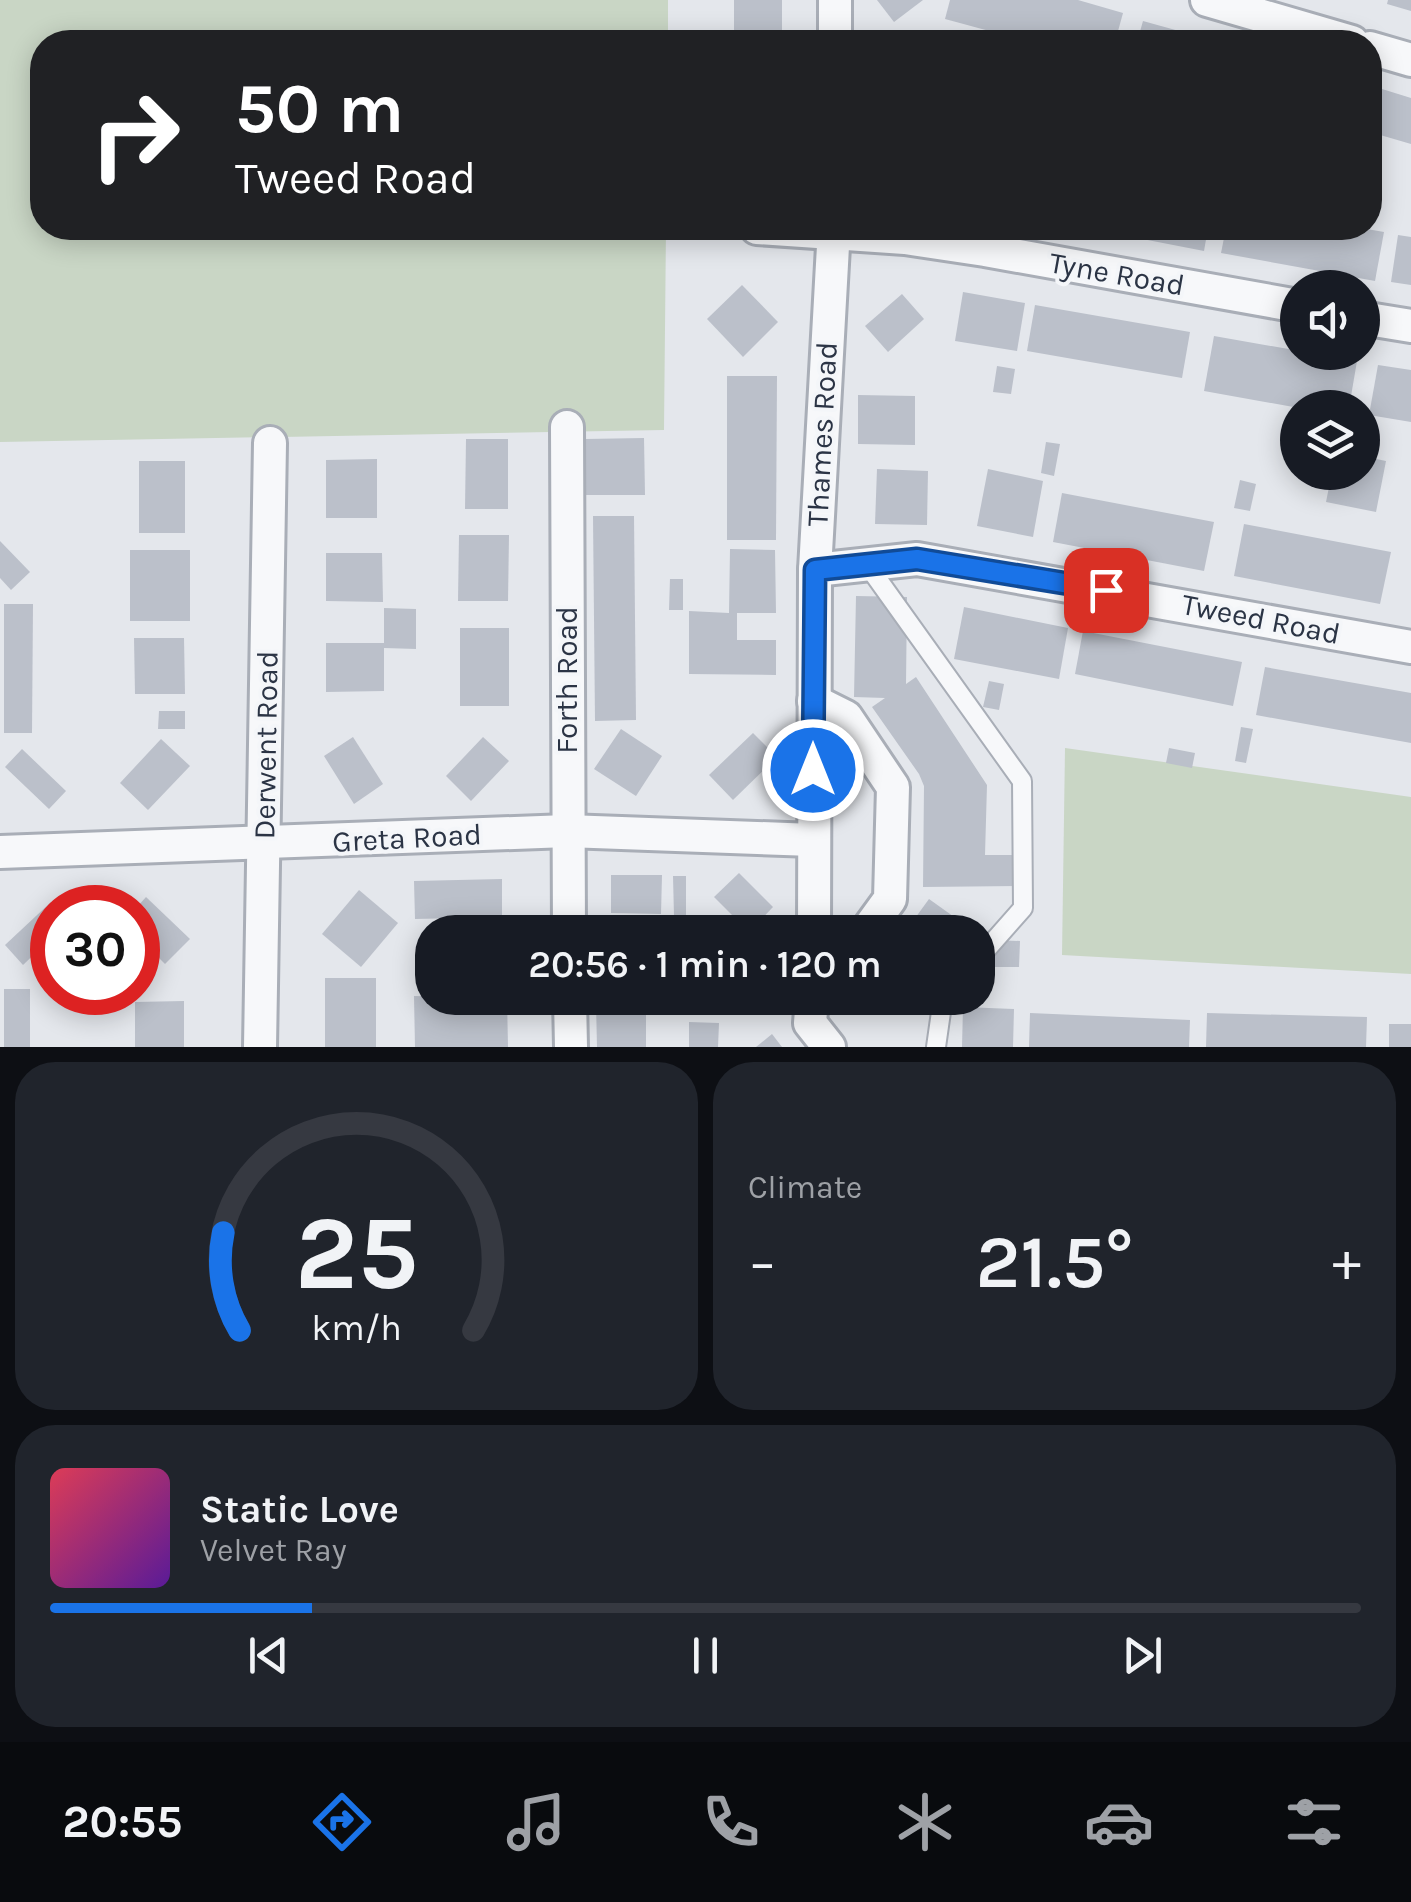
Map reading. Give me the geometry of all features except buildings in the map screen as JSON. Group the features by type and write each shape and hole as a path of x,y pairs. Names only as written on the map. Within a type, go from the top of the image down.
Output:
{"street":[{"path":"835,0 835,30"},
{"path":"1206,0 1310,30"},
{"path":"1382,52 1411,60"},
{"name":"Thames Road","path":"814,915 815,570 833,240"},
{"name":"Tyne Road","path":"906,240 985,250 1280,303"},
{"path":"1380,321 1411,326"},
{"name":"Forth Road","path":"566,428 569,915"},
{"name":"Derwent Road","path":"260,1047 270,444"},
{"name":"Tweed Road","path":"815,570 917,559 992,568 1411,647"},
{"path":"814,702 846,717 893,787 890,899 878,915"},
{"name":"Greta Road","path":"0,852 567,831 813,840"},
{"path":"570,1015 571,1047"},
{"path":"811,1015 810,1023 828,1047"}],"lane":[{"path":"866,563 1022,781 1023,908 995,940"},
{"path":"936,1047 941,1015"}],"green space":[{"path":"0,0 668,0 668,30 30,30 30,240 666,240 664,430 0,442"},
{"path":"1065,748 1411,797 1411,974 1062,955"}],"route":[{"path":"813,770 815,570 917,559 992,568 1106,590"}]}
